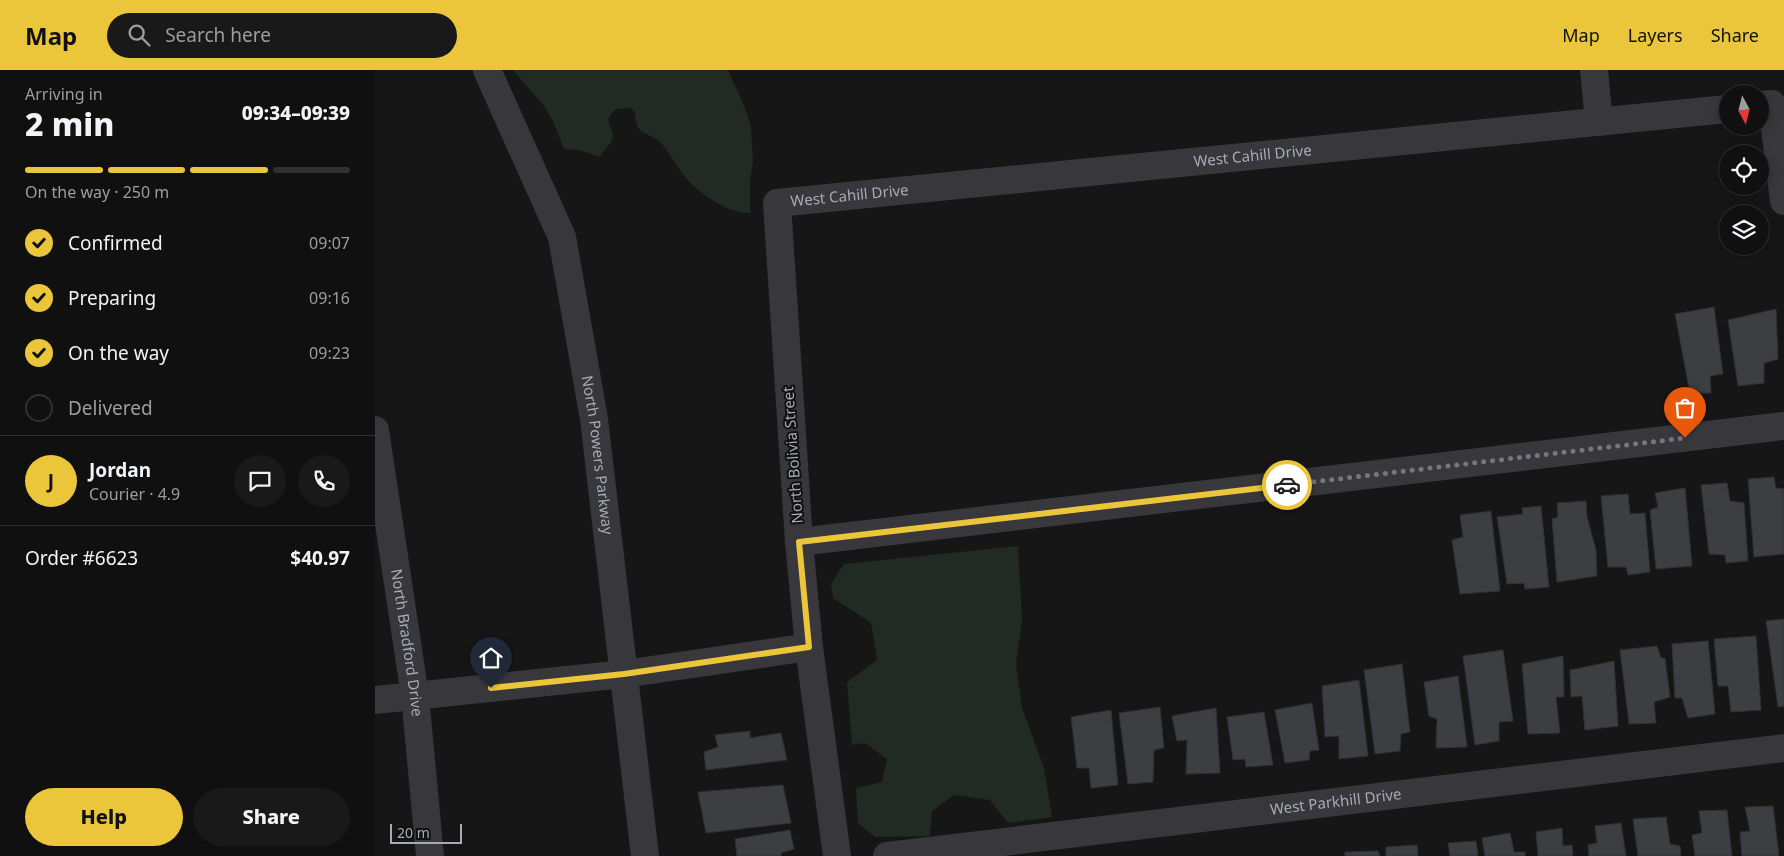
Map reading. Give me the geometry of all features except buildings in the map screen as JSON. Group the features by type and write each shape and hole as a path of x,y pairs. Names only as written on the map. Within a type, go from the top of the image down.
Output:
{"street":[{"name":"North Powers Parkway","path":"487,70 562,238 594,419 645,856"},
{"path":"1594,70 1599,122"},
{"name":"West Cahill Drive","path":"777,203 1719,110"},
{"path":"1769,121 1784,202"},
{"name":"North Bolivia Street","path":"777,203 799,542 809,647 837,856"},
{"path":"799,542 1784,426"},
{"name":"North Bradford Drive","path":"375,430 415,696 430,856"},
{"path":"375,700 624,674 809,647"},
{"name":"West Parkhill Drive","path":"887,856 1784,748"}],"shaded area":[{"path":"513,70 728,70 751,126 753,162 750,181 750,213 731,210 722,206 695,187 682,173 662,144 657,139 640,130 635,112 630,108 616,109 609,117 608,120 613,136 600,157 579,150 564,149 553,121 544,106"},
{"path":"1018,546 1022,620 1016,664 1022,708 1044,768 1052,817 1008,823 990,800 954,795 932,811 930,836 875,837 858,823 856,788 882,782 887,759 865,743 852,745 847,682 877,660 871,623 833,598 831,584 844,564"}],"way so far":[{"path":"1287,485 1685,438"}],"route":[{"path":"491,688 624,674 809,647 799,542 1287,485"}]}
